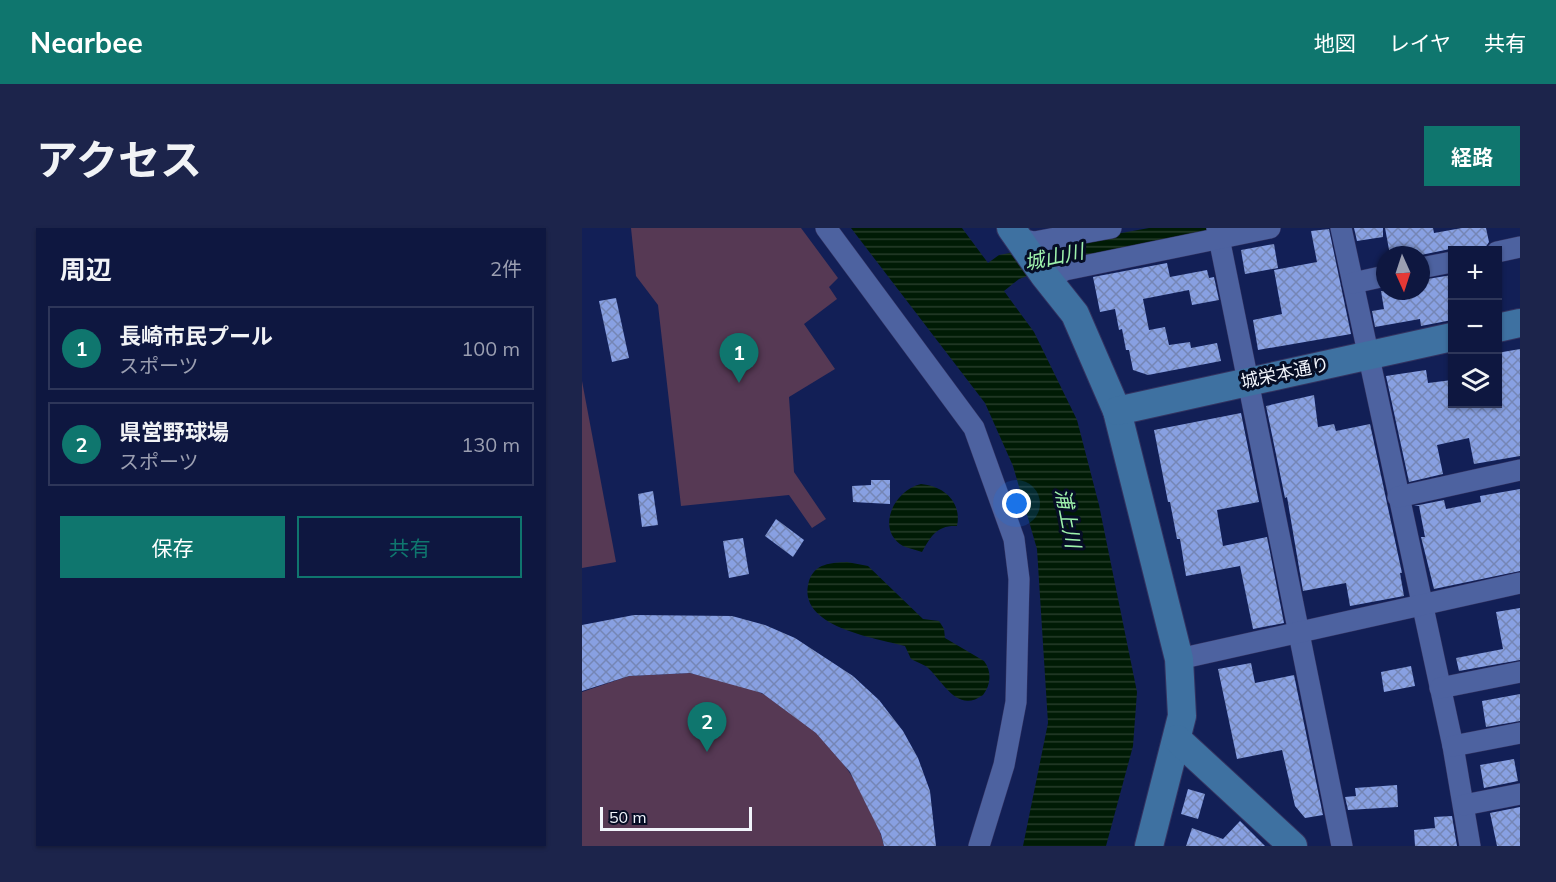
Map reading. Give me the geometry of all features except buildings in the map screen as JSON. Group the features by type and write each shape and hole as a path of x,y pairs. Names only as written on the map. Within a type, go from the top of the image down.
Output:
{"street":[{"path":"826,228 974,428 1014,539 1019,579 1016,702 1004,765 979,846"},
{"path":"1018,237 1034,242 1084,231 1111,228"},
{"path":"1045,277 1065,270 1218,234 1270,228"},
{"path":"1341,228 1420,604 1453,746 1470,846"},
{"path":"1218,234 1342,846"},
{"path":"1018,237 1045,277 1075,314 1117,411 1179,659 1182,716 1149,846"},
{"path":"1502,251 1520,247"},
{"path":"1430,266 1448,263"},
{"path":"1353,283 1376,278"},
{"path":"1502,327 1520,323"},
{"name":"城栄本通り","path":"1117,411 1448,338"},
{"path":"1398,497 1520,470"},
{"path":"1179,659 1520,583"},
{"path":"1440,688 1520,672"},
{"path":"1453,746 1520,733"},
{"path":"1177,740 1293,846"},
{"path":"1464,805 1520,794"}],"shaded area":[{"path":"631,228 801,228 838,278 829,287 837,299 804,324 835,369 789,397 794,472 826,519 812,528 789,495 681,506 658,305 636,276"},
{"path":"582,381 616,562 582,568"},
{"path":"690,673 761,693 801,719 820,736 854,779 867,801 884,846 582,846 582,692 629,676"}],"water":[{"path":"851,228 962,228 988,263 999,255 1149,228 1238,228 1062,263 1019,279 1004,291 1034,332 1077,420 1099,505 1137,692 1133,746 1106,846 1023,846 1048,723 1037,549 1013,466 985,403"},
{"path":"921,484 937,488 950,497 958,517 957,526 944,527 935,533 922,552 903,546 895,539 890,531 889,522 895,503 911,488"},
{"path":"847,562 868,566 923,619 939,621 944,629 945,638 984,661 990,678 983,695 966,701 958,698 927,667 911,659 905,646 841,628 826,620 814,609 808,597 809,581 812,575 824,565"}],"place":[{"name":"長崎市民プール","path":"739,383"},
{"name":"県営野球場","path":"707,752"}],"water label":[{"name":"城山川","path":"1054,257"},
{"name":"浦上川","path":"1068,518"}]}
